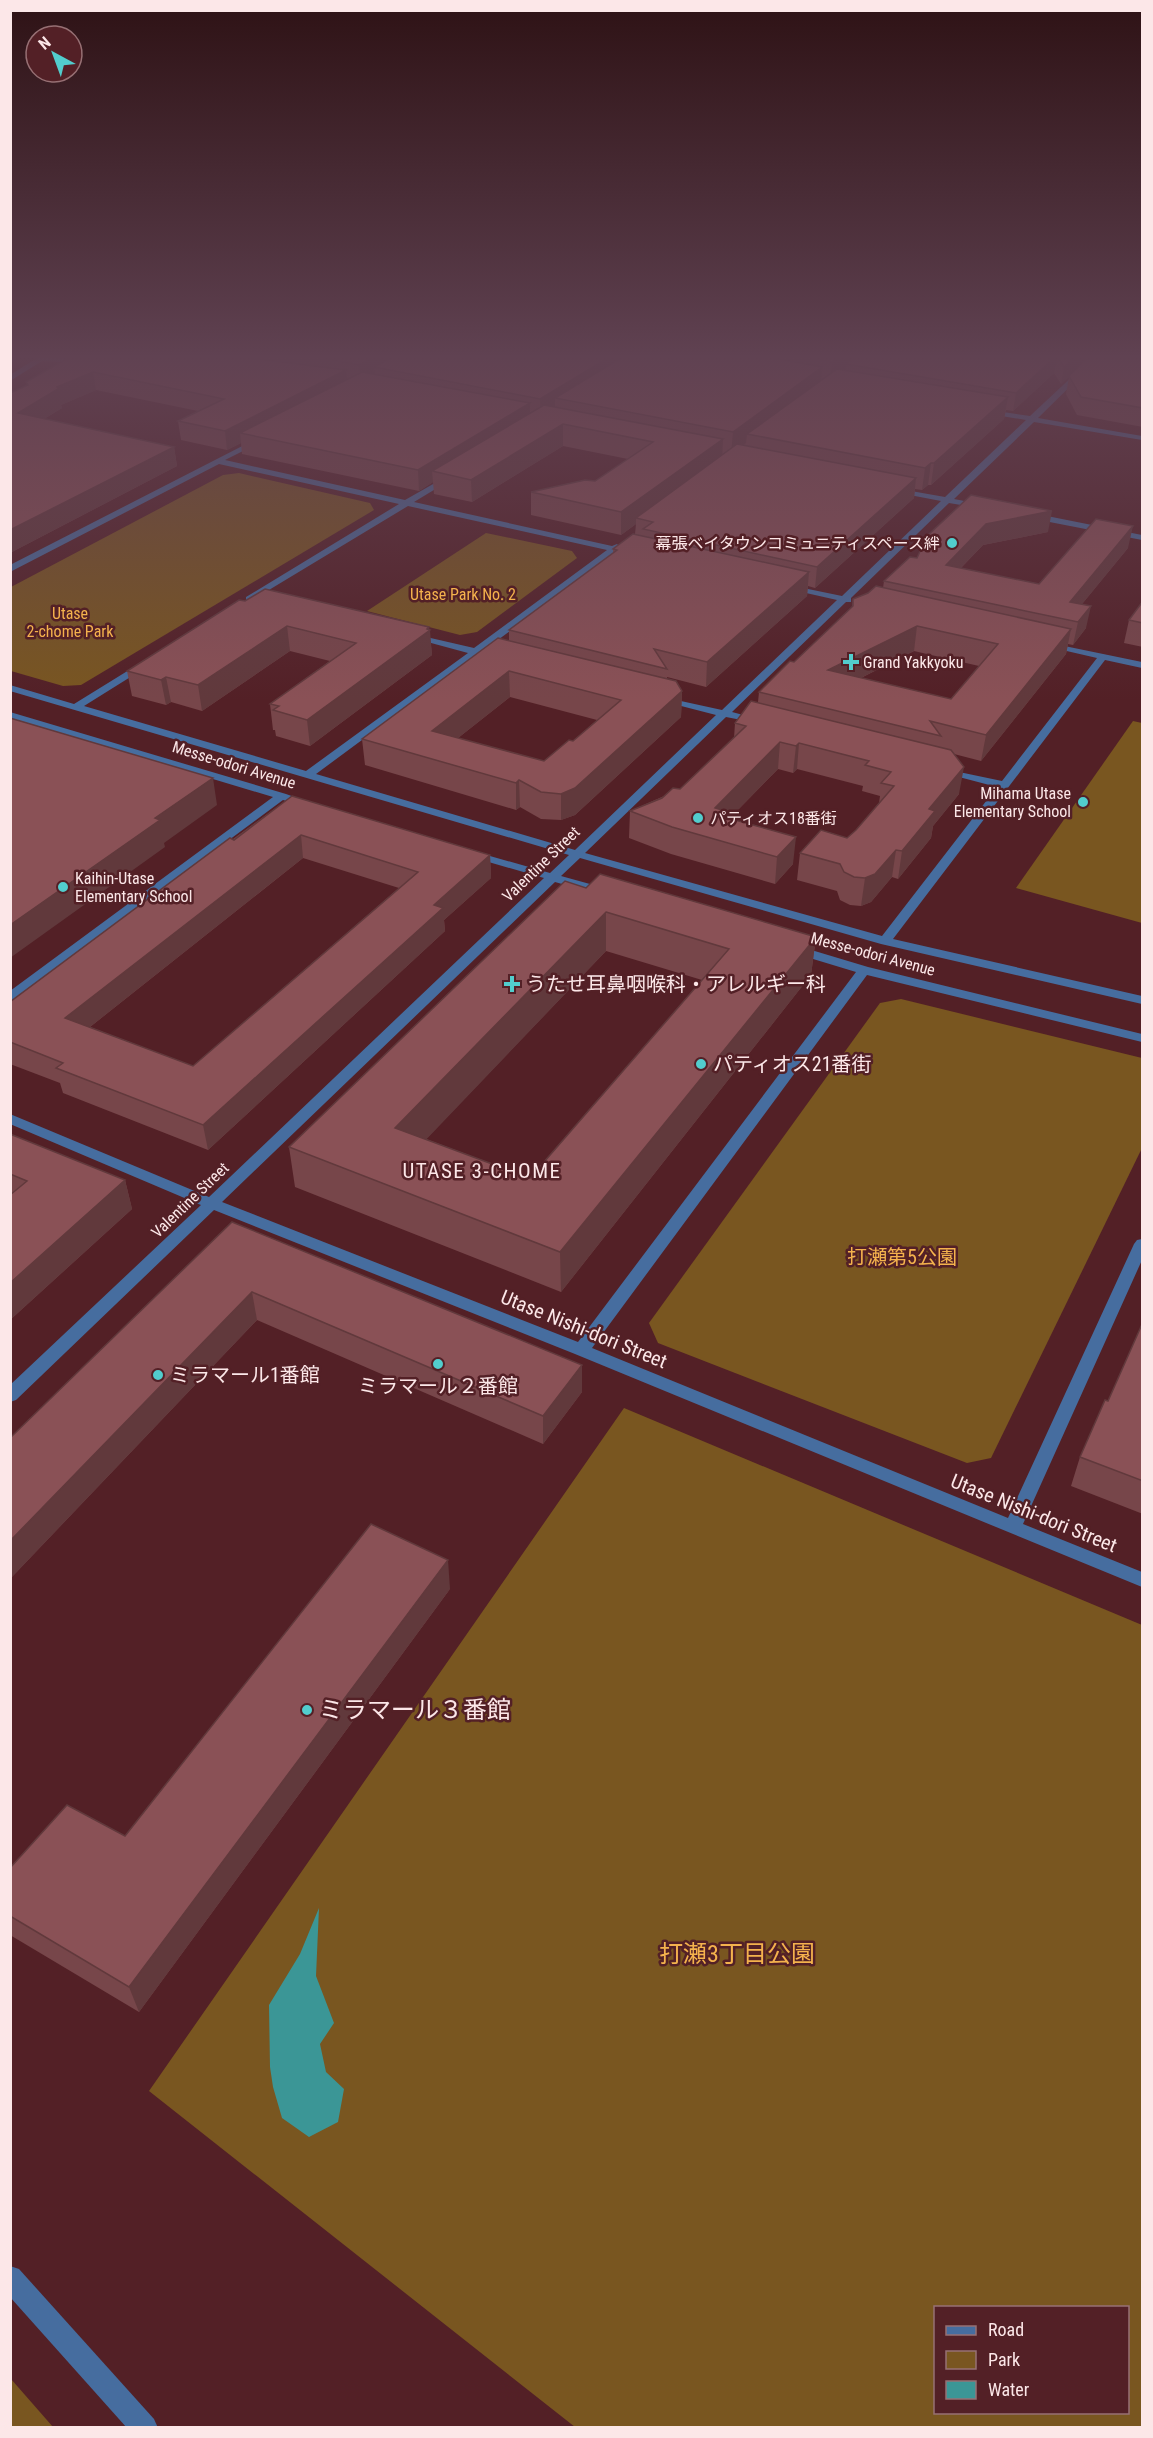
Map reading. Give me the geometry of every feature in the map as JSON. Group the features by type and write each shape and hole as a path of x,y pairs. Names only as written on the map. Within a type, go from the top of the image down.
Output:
{"street":[{"path":"10,569 197,472"},
{"path":"266,472 646,556"},
{"path":"240,605 260,597 458,472"},
{"name":"Valentine Street","path":"10,1396 843,598 978,472"},
{"path":"892,489 997,509"},
{"path":"1019,514 1143,538"},
{"path":"308,775 625,541"},
{"path":"781,585 861,602"},
{"path":"398,632 510,660"},
{"path":"1038,641 1143,664"},
{"path":"885,941 1103,656"},
{"path":"76,707 151,660"},
{"name":"Messe-odori Avenue","path":"10,688 576,854 885,941 1143,1000"},
{"path":"646,694 773,726"},
{"name":"Messe-odori Avenue","path":"10,715 315,806"},
{"path":"931,766 1004,785"},
{"path":"10,998 282,796"},
{"path":"456,850 614,895"},
{"name":"Messe-odori Avenue","path":"787,947 864,970 1143,1038"},
{"path":"581,1350 864,970"},
{"name":"Utase Nishi-dori Street","path":"10,1118 211,1203 581,1350 1143,1580"},
{"path":"1014,1527 1143,1244"},
{"path":"10,2278 145,2427"}],"green space":[{"name":"Utase 2-chome Park","path":"239,473 370,503 374,510 81,685 63,686 11,671 11,587 223,475"},
{"name":"Utase Park No. 2","path":"486,533 572,551 577,558 477,632 460,635 367,611"},
{"path":"1133,721 1142,723 1142,923 1016,888"},
{"name":"打瀬第5公園","path":"901,999 1142,1058 1142,1148 991,1458 967,1463 658,1343 649,1323 880,1003"},
{"name":"打瀬3丁目公園","path":"624,1408 1142,1625 1142,2427 575,2427 149,2091"},
{"path":"11,2379 53,2427 11,2427"}],"water":[{"path":"319,1908 316,1976 334,2023 320,2044 326,2072 344,2089 338,2122 309,2137 282,2118 270,2067 269,2005 300,1954"}],"building":[{"path":"10,472 125,472 10,530"},
{"path":"435,472 485,472 471,480"},
{"path":"609,472 677,472 621,512 531,492 585,480 595,481"},
{"path":"699,472 883,472 916,478 817,567 643,529 653,522 636,518"},
{"path":"971,495 1052,511 986,524 946,565 1039,584 1096,519 1133,526 1070,602 1091,606 1078,622 884,581 910,557 917,558 927,536"},
{"path":"633,534 809,572 707,662 654,649 667,669 509,630 617,550 613,549"},
{"path":"876,586 1071,629 986,735 930,721 941,736 759,692 790,661 794,662 853,606 853,599 868,593","holes":["917,626 998,644 951,699 828,670"]},
{"path":"265,589 429,627 427,629 430,630 307,720 273,710 279,706 270,704 356,643 287,626 198,685 166,677 161,680 127,671 239,600 245,601"},
{"path":"1143,601 1143,623 1129,620"},
{"path":"498,638 676,681 682,691 575,788 561,794 541,792 519,780 516,783 362,739","holes":["509,671 621,700 573,741 569,740 544,761 432,731"]},
{"path":"751,701 951,750 964,767 929,809 935,811 902,851 896,850 875,874 865,878 854,877 844,872 840,864 800,853 821,830 847,838 894,786 881,783 891,772 865,765 869,761 799,743 796,746 780,742 715,808 732,813 728,818 796,837 777,857 672,827 630,811 662,798 673,788 680,789 746,726 735,723"},
{"name":"Kaihin-Utase Elementary School","path":"10,718 213,778 155,818 160,820 10,925"},
{"path":"292,796 490,855 434,905 443,908 203,1125 56,1068 63,1063 10,1042 10,1002 230,838 234,840","holes":["301,835 418,872 193,1066 65,1018"]},
{"path":"600,874 816,937 560,1252 289,1147 565,881 586,888","holes":["606,912 729,949 530,1178 395,1128"]},
{"path":"10,1134 125,1180 10,1283 10,1195 27,1181 10,1174"},
{"path":"232,1222 582,1365 543,1416 252,1292 10,1541 10,1438"},
{"path":"1143,1322 1143,1481 1080,1457"},
{"name":"ミラマール３番館","path":"371,1524 448,1560 129,1987 10,1916 10,1868 67,1805 125,1836"}],"place":[{"name":"幕張ベイタウンコミュニティスペース絆","path":"952,543"},
{"name":"Grand Yakkyoku","path":"851,662"},
{"name":"Mihama Utase Elementary School","path":"1083,802"},
{"name":"パティオス18番街","path":"698,818"},
{"name":"Kaihin-Utase Elementary School","path":"63,887"},
{"name":"うたせ耳鼻咽喉科・アレルギー科","path":"512,984"},
{"name":"パティオス21番街","path":"701,1064"},
{"name":"ミラマール２番館","path":"438,1364"},
{"name":"ミラマール1番館","path":"158,1375"},
{"name":"ミラマール３番館","path":"307,1710"}],"district":[{"name":"UTASE 3-CHOME","path":"482,1171"}]}
